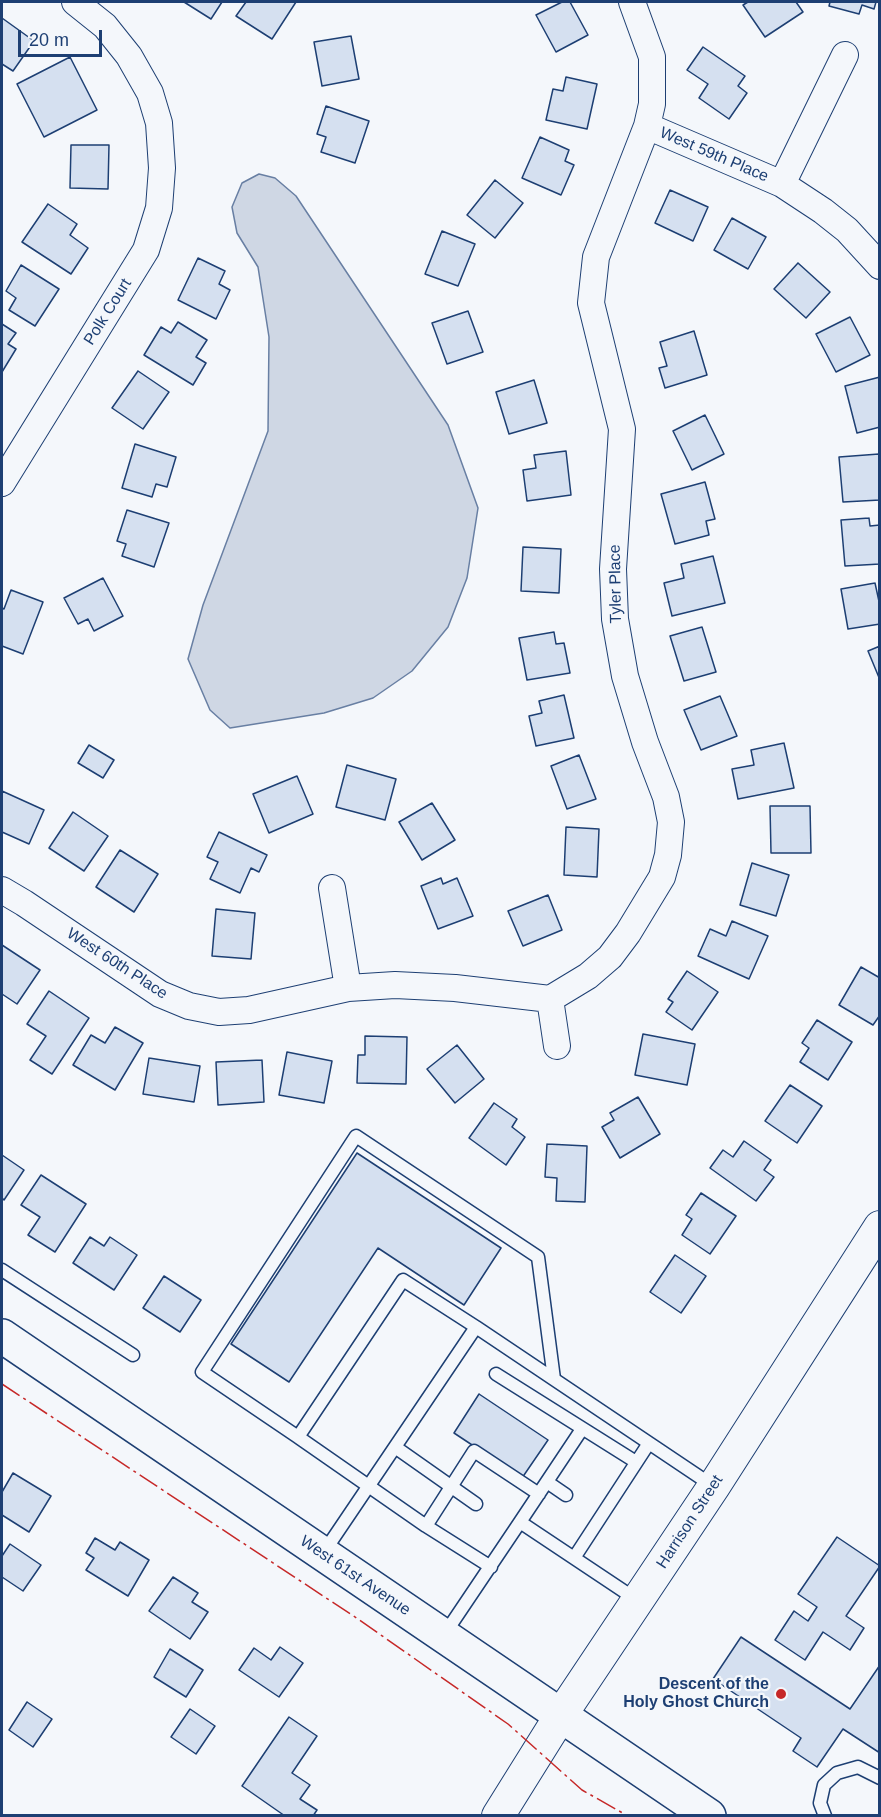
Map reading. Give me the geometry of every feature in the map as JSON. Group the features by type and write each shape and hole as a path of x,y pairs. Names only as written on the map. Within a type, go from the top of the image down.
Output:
{"main road":[{"name":"West 61st Avenue","path":"2,1336 709,1815"}],"street":[{"name":"Polk Court","path":"2,483 146,250 159,208 162,168 159,123 150,93 129,56 105,26 75,2"},
{"name":"West 59th Place","path":"632,2 652,57 652,104 647,126 782,184 847,230 879,266"},
{"path":"782,184 845,56"},
{"name":"Tyler Place","path":"550,999 588,976 610,957 662,877 668,855 670,822 666,797 645,742 625,676 615,618 613,569 622,429 591,303 596,257 647,126"},
{"path":"332,888 348,987"},
{"name":"West 60th Place","path":"2,890 159,994 189,1005 219,1012 249,1010 348,987 395,985 455,987 550,999"},
{"path":"550,999 557,1046"},
{"name":"Harrison Street","path":"498,1815 561,1715 714,1486 879,1227"}],"lane":[{"path":"491,1567 426,1526 202,1372 356,1136 538,1257 554,1379"},
{"path":"2,1270 133,1355"},
{"path":"298,1437 403,1280 714,1486"},
{"path":"322,1554 476,1327"},
{"path":"496,1374 636,1462"},
{"path":"444,1635 582,1429"},
{"path":"574,1558 597,1514 649,1443"},
{"path":"395,1447 476,1504"},
{"path":"426,1526 474,1451 539,1494"},
{"path":"547,1482 566,1495"},
{"path":"515,1526 574,1558 638,1600"},
{"path":"825,1815 820,1803 824,1785 837,1773 858,1767 879,1778"}],"shaded area":[{"path":"259,174 275,178 296,196 448,425 478,508 467,578 448,627 412,671 373,698 324,713 230,728 210,710 188,659 203,605 268,431 269,337 258,267 237,233 232,207 242,183"}],"building":[{"path":"184,2 222,2 211,19"},
{"path":"246,2 296,2 272,39 236,16"},
{"path":"562,2 570,2 588,35 556,52 536,15"},
{"path":"748,2 796,2 803,12 765,37 743,5"},
{"path":"830,2 876,2 874,9 862,5 859,14 829,6"},
{"path":"2,18 34,41 13,71 2,64"},
{"path":"351,36 359,79 322,86 314,42"},
{"path":"703,47 745,76 738,86 747,93 729,119 699,98 708,84 687,70"},
{"path":"70,57 97,110 44,137 17,84"},
{"path":"566,77 597,84 587,129 546,120 553,89 563,91"},
{"path":"326,106 369,121 355,163 321,152 326,137 317,134"},
{"path":"540,137 569,150 565,161 574,165 561,195 522,178"},
{"path":"71,145 109,145 108,189 70,188"},
{"path":"495,180 523,203 495,238 467,215"},
{"path":"670,190 708,207 693,241 655,223"},
{"path":"48,204 77,224 70,235 88,248 71,274 22,242"},
{"path":"732,218 766,237 748,269 714,250"},
{"path":"442,231 475,244 458,286 425,274"},
{"path":"198,258 225,271 219,284 230,290 216,319 178,300"},
{"path":"798,263 830,292 806,318 774,289"},
{"path":"21,265 59,289 35,326 9,310 16,298 6,291"},
{"path":"468,311 483,352 447,364 432,323"},
{"path":"850,317 870,355 836,372 816,334"},
{"path":"178,322 207,340 196,357 206,363 193,385 144,355 161,327 171,333"},
{"path":"2,324 16,333 8,344 16,349 2,372"},
{"path":"694,331 707,375 665,388 659,368 667,366 660,342"},
{"path":"138,371 169,392 143,429 112,408"},
{"path":"880,377 880,427 857,433 845,386"},
{"path":"534,380 547,423 509,434 496,392"},
{"path":"705,415 724,454 692,470 673,431"},
{"path":"135,444 176,457 167,487 156,484 152,497 122,488"},
{"path":"566,451 571,495 527,501 523,470 536,468 534,455"},
{"path":"879,454 880,500 843,502 839,457"},
{"path":"705,482 715,519 706,521 709,535 675,544 661,494"},
{"path":"127,510 169,523 154,567 122,556 126,544 117,541"},
{"path":"869,518 870,526 880,525 880,564 845,566 841,520"},
{"path":"523,547 561,549 559,593 521,591"},
{"path":"713,556 725,603 672,616 664,583 684,578 681,564"},
{"path":"103,578 123,616 94,631 88,619 78,624 64,598"},
{"path":"875,583 880,606 880,624 848,629 841,589"},
{"path":"11,590 43,602 23,654 2,646 2,608 4,609"},
{"path":"702,627 716,672 684,681 670,636"},
{"path":"554,632 556,644 564,643 570,673 527,680 519,638"},
{"path":"880,646 880,680 868,651"},
{"path":"564,695 574,738 536,746 529,716 542,713 539,701"},
{"path":"720,696 737,736 701,750 684,710"},
{"path":"784,743 794,788 738,799 732,769 754,765 751,750"},
{"path":"89,745 114,760 103,778 78,763"},
{"path":"579,755 596,799 567,809 551,766"},
{"path":"347,765 396,779 385,820 336,807"},
{"path":"297,776 313,814 269,833 253,794"},
{"path":"2,791 44,810 29,844 2,832"},
{"path":"432,803 455,840 422,860 399,822"},
{"path":"770,806 810,806 811,853 771,853"},
{"path":"73,812 108,836 84,871 49,848"},
{"path":"566,827 599,829 597,877 564,875"},
{"path":"219,832 267,855 259,872 251,868 240,893 210,879 218,862 207,857"},
{"path":"120,850 158,874 134,912 96,887"},
{"path":"752,863 789,875 776,916 740,905"},
{"path":"441,878 443,884 457,878 473,916 438,929 421,886"},
{"path":"548,895 562,930 523,946 508,911"},
{"path":"216,909 255,913 251,959 212,956"},
{"path":"732,921 768,936 749,979 698,956 710,929 726,936"},
{"path":"2,945 40,970 17,1004 2,994"},
{"path":"861,967 880,978 880,1015 873,1025 839,1005"},
{"path":"687,971 718,992 692,1030 666,1012 673,1002 668,999"},
{"path":"49,991 89,1018 52,1074 30,1060 46,1036 27,1024"},
{"path":"817,1020 852,1042 828,1080 800,1062 809,1048 802,1043"},
{"path":"115,1027 143,1043 115,1090 73,1065 91,1035 105,1043"},
{"path":"643,1034 695,1044 687,1085 635,1075"},
{"path":"365,1036 407,1037 406,1084 357,1083 358,1055 365,1055"},
{"path":"457,1045 484,1079 455,1103 427,1069"},
{"path":"287,1052 332,1061 324,1103 279,1095"},
{"path":"149,1058 200,1066 194,1102 143,1094"},
{"path":"262,1060 264,1102 218,1105 216,1062"},
{"path":"790,1085 822,1106 797,1143 765,1121"},
{"path":"638,1097 660,1134 620,1158 602,1127 614,1120 610,1113"},
{"path":"494,1103 517,1119 512,1127 525,1137 506,1165 469,1138"},
{"path":"744,1141 771,1160 764,1170 774,1177 756,1201 710,1168 723,1150 733,1157"},
{"path":"547,1144 587,1146 585,1202 556,1201 557,1178 545,1177"},
{"path":"357,1153 501,1248 464,1305 378,1248 289,1382 231,1344"},
{"path":"2,1155 24,1170 4,1200 2,1198"},
{"path":"41,1175 86,1204 55,1252 28,1235 40,1217 21,1205"},
{"path":"701,1193 736,1216 710,1254 682,1235 692,1219 686,1215"},
{"path":"90,1237 104,1246 110,1237 137,1255 114,1290 73,1263"},
{"path":"675,1255 706,1276 681,1313 650,1292"},
{"path":"164,1276 201,1300 180,1332 143,1308"},
{"path":"479,1394 548,1440 522,1478 454,1433"},
{"path":"13,1473 51,1496 29,1532 2,1515 2,1492"},
{"path":"837,1537 880,1566 846,1616 864,1628 850,1650 823,1632 805,1660 775,1640 794,1611 808,1621 817,1607 798,1594"},
{"path":"95,1538 115,1550 120,1542 149,1560 128,1596 86,1570 94,1558 86,1553"},
{"path":"10,1544 41,1565 23,1591 2,1577 2,1556"},
{"path":"173,1577 198,1593 192,1602 208,1612 190,1639 149,1611"},
{"name":"Descent of the Holy Ghost Church","path":"741,1637 850,1709 880,1665 880,1753 843,1729 817,1767 793,1751 801,1738 713,1679"},
{"path":"280,1647 303,1663 279,1697 239,1670 254,1648 271,1660"},
{"path":"170,1649 203,1670 186,1697 154,1677"},
{"path":"27,1702 52,1719 33,1747 9,1730"},
{"path":"190,1709 215,1726 196,1754 171,1737"},
{"path":"289,1717 317,1736 292,1773 310,1785 300,1799 317,1810 313,1816 285,1816 242,1786"}],"power":[{"path":"2,1384 358,1619 508,1724 582,1790 628,1816"}],"place":[{"name":"Descent of the Holy Ghost Church","path":"781,1694"}]}
